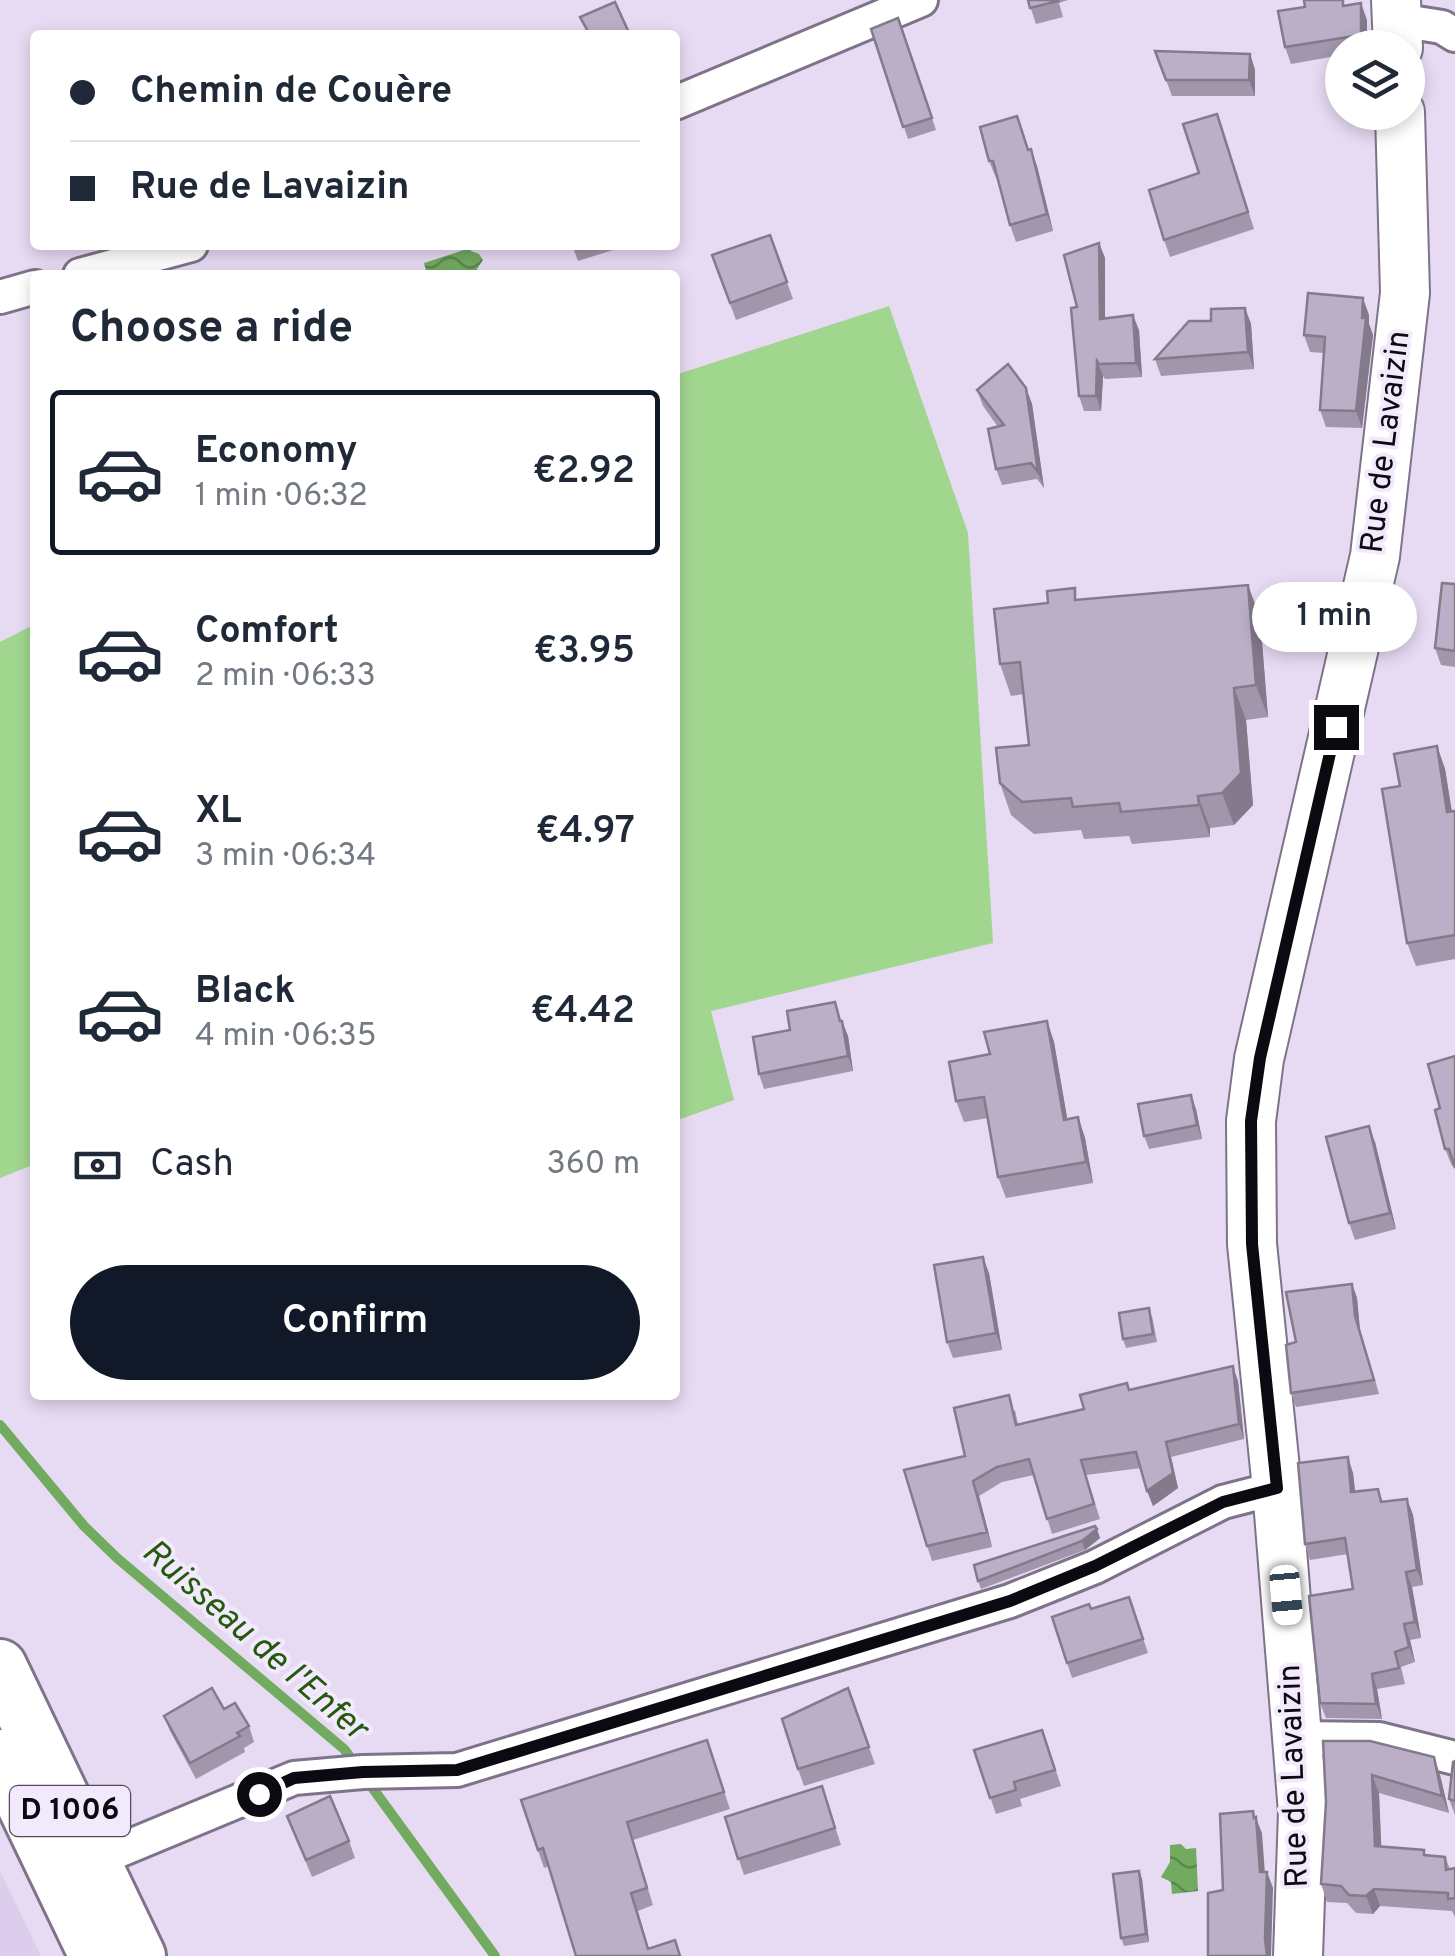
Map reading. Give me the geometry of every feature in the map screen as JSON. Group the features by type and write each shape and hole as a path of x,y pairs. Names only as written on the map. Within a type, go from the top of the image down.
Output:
{"main road":[{"name":"Rue de Lavaizin","path":"1298,1956 1303,1812 1277,1488 1252,1244 1251,1121 1263,1042 1375,556 1405,293 1400,130"},
{"name":"D 1006","path":"0,1666 139,1956"},
{"name":"D 1006","path":"0,1756 96,1956"}],"street":[{"path":"680,101 920,0"},
{"path":"1397,22 1442,27 1455,35"},
{"path":"98,270 172,250"},
{"path":"0,297 30,288"},
{"path":"94,1862 294,1778 457,1770 1010,1601 1095,1566 1223,1502 1277,1488"},
{"path":"1297,1738 1379,1739 1455,1758"}],"shaded area":[{"path":"889,306 968,533 993,943 711,1011 734,1100 680,1119 680,373"},
{"path":"30,627 30,1166 0,1178 0,642"},
{"path":"0,1871 41,1956 0,1956"}],"water":[{"path":"464,250 479,254 483,260 477,270 426,270 424,263"},
{"path":"1181,1844 1186,1849 1196,1848 1198,1891 1172,1894 1171,1882 1161,1877 1170,1862 1170,1845"}],"building":[{"path":"1028,0 1057,0 1058,1 1030,8"},
{"path":"1304,0 1343,0 1343,6 1361,3 1361,30 1325,30 1325,41 1285,47 1278,11 1305,7"},
{"path":"615,2 628,30 587,30 580,17"},
{"path":"898,18 932,118 903,127 871,29"},
{"path":"1155,51 1250,54 1249,80 1166,80"},
{"path":"1217,114 1248,212 1164,240 1149,190 1199,173 1183,124"},
{"path":"1017,116 1028,150 1031,149 1047,214 1010,225 980,127"},
{"path":"770,235 787,282 730,303 712,255"},
{"path":"1099,243 1100,319 1133,315 1136,363 1097,361 1096,396 1079,396 1071,308 1077,307 1064,255"},
{"path":"1308,293 1363,298 1362,318 1366,318 1356,411 1320,410 1325,337 1304,335"},
{"path":"1245,308 1248,352 1155,359 1189,321 1211,321 1211,309"},
{"path":"1008,364 1026,388 1038,472 1031,463 996,469 988,429 1004,425 977,390"},
{"path":"1442,583 1455,584 1455,651 1435,648"},
{"path":"1248,585 1256,685 1234,688 1241,773 1222,793 1198,796 1199,805 1121,812 1119,803 1073,807 1071,798 1022,802 1000,783 996,748 1029,745 1020,662 1000,664 994,609 1048,603 1047,591 1075,588 1075,600"},
{"path":"1437,746 1447,812 1455,811 1455,935 1407,943 1382,789 1400,786 1394,754"},
{"path":"835,1002 848,1056 759,1074 753,1037 790,1030 787,1011"},
{"path":"1047,1021 1064,1120 1078,1117 1086,1162 998,1177 984,1097 956,1101 949,1062 990,1054 984,1032"},
{"path":"1455,1056 1455,1168 1449,1149 1445,1149 1435,1110 1440,1108 1428,1064"},
{"path":"1191,1095 1197,1125 1144,1136 1138,1104"},
{"path":"1369,1126 1390,1213 1349,1223 1326,1137"},
{"path":"983,1257 996,1333 947,1342 934,1265"},
{"path":"1352,1284 1355,1316 1374,1380 1291,1393 1286,1345 1296,1342 1286,1292"},
{"path":"1149,1308 1153,1334 1123,1339 1119,1313"},
{"path":"1233,1366 1239,1424 1166,1442 1173,1473 1147,1491 1136,1452 1081,1460 1094,1504 1047,1519 1029,1459 997,1467 973,1481 987,1532 927,1546 904,1470 965,1456 954,1408 1009,1395 1016,1425 1084,1409 1080,1395 1127,1383 1129,1390"},
{"path":"1348,1457 1351,1492 1378,1489 1381,1502 1407,1499 1417,1570 1406,1572 1415,1622 1404,1624 1409,1647 1395,1652 1399,1668 1372,1674 1376,1704 1320,1703 1309,1596 1353,1589 1345,1538 1305,1544 1298,1463"},
{"path":"1095,1526 1097,1529 1082,1541 978,1581 974,1565"},
{"path":"1129,1597 1143,1639 1067,1663 1052,1617 1089,1604 1091,1609"},
{"path":"212,1688 224,1709 235,1703 249,1726 237,1733 240,1736 190,1763 164,1716"},
{"path":"848,1688 869,1747 798,1769 782,1719"},
{"path":"1042,1730 1055,1770 1014,1782 1016,1790 990,1798 974,1750"},
{"path":"707,1740 724,1792 627,1822 647,1888 631,1893 648,1949 675,1940 680,1956 576,1956 543,1848 538,1850 521,1800"},
{"path":"1323,1741 1370,1741 1434,1757 1442,1796 1372,1775 1375,1846 1424,1850 1424,1855 1445,1857 1446,1870 1455,1868 1455,1898 1448,1899 1448,1893 1374,1889 1366,1896 1349,1895 1341,1886 1321,1884 1326,1802"},
{"path":"1455,1761 1455,1801 1449,1799"},
{"path":"822,1786 835,1828 738,1859 725,1817"},
{"path":"330,1796 349,1841 306,1860 287,1816"},
{"path":"1253,1811 1260,1872 1267,1872 1267,1956 1208,1956 1208,1893 1223,1890 1220,1814"},
{"path":"1139,1871 1146,1934 1121,1938 1113,1874"}],"waterway":[{"name":"Ruisseau de l'Enfer","path":"0,1425 84,1526 117,1558 344,1749 356,1765"},
{"name":"Ruisseau de l'Enfer","path":"366,1779 495,1956"}],"route":[{"path":"259,1794 294,1778 457,1770 1010,1601 1095,1566 1223,1502 1277,1488 1252,1244 1251,1121 1260,1058 1336,727"}]}
